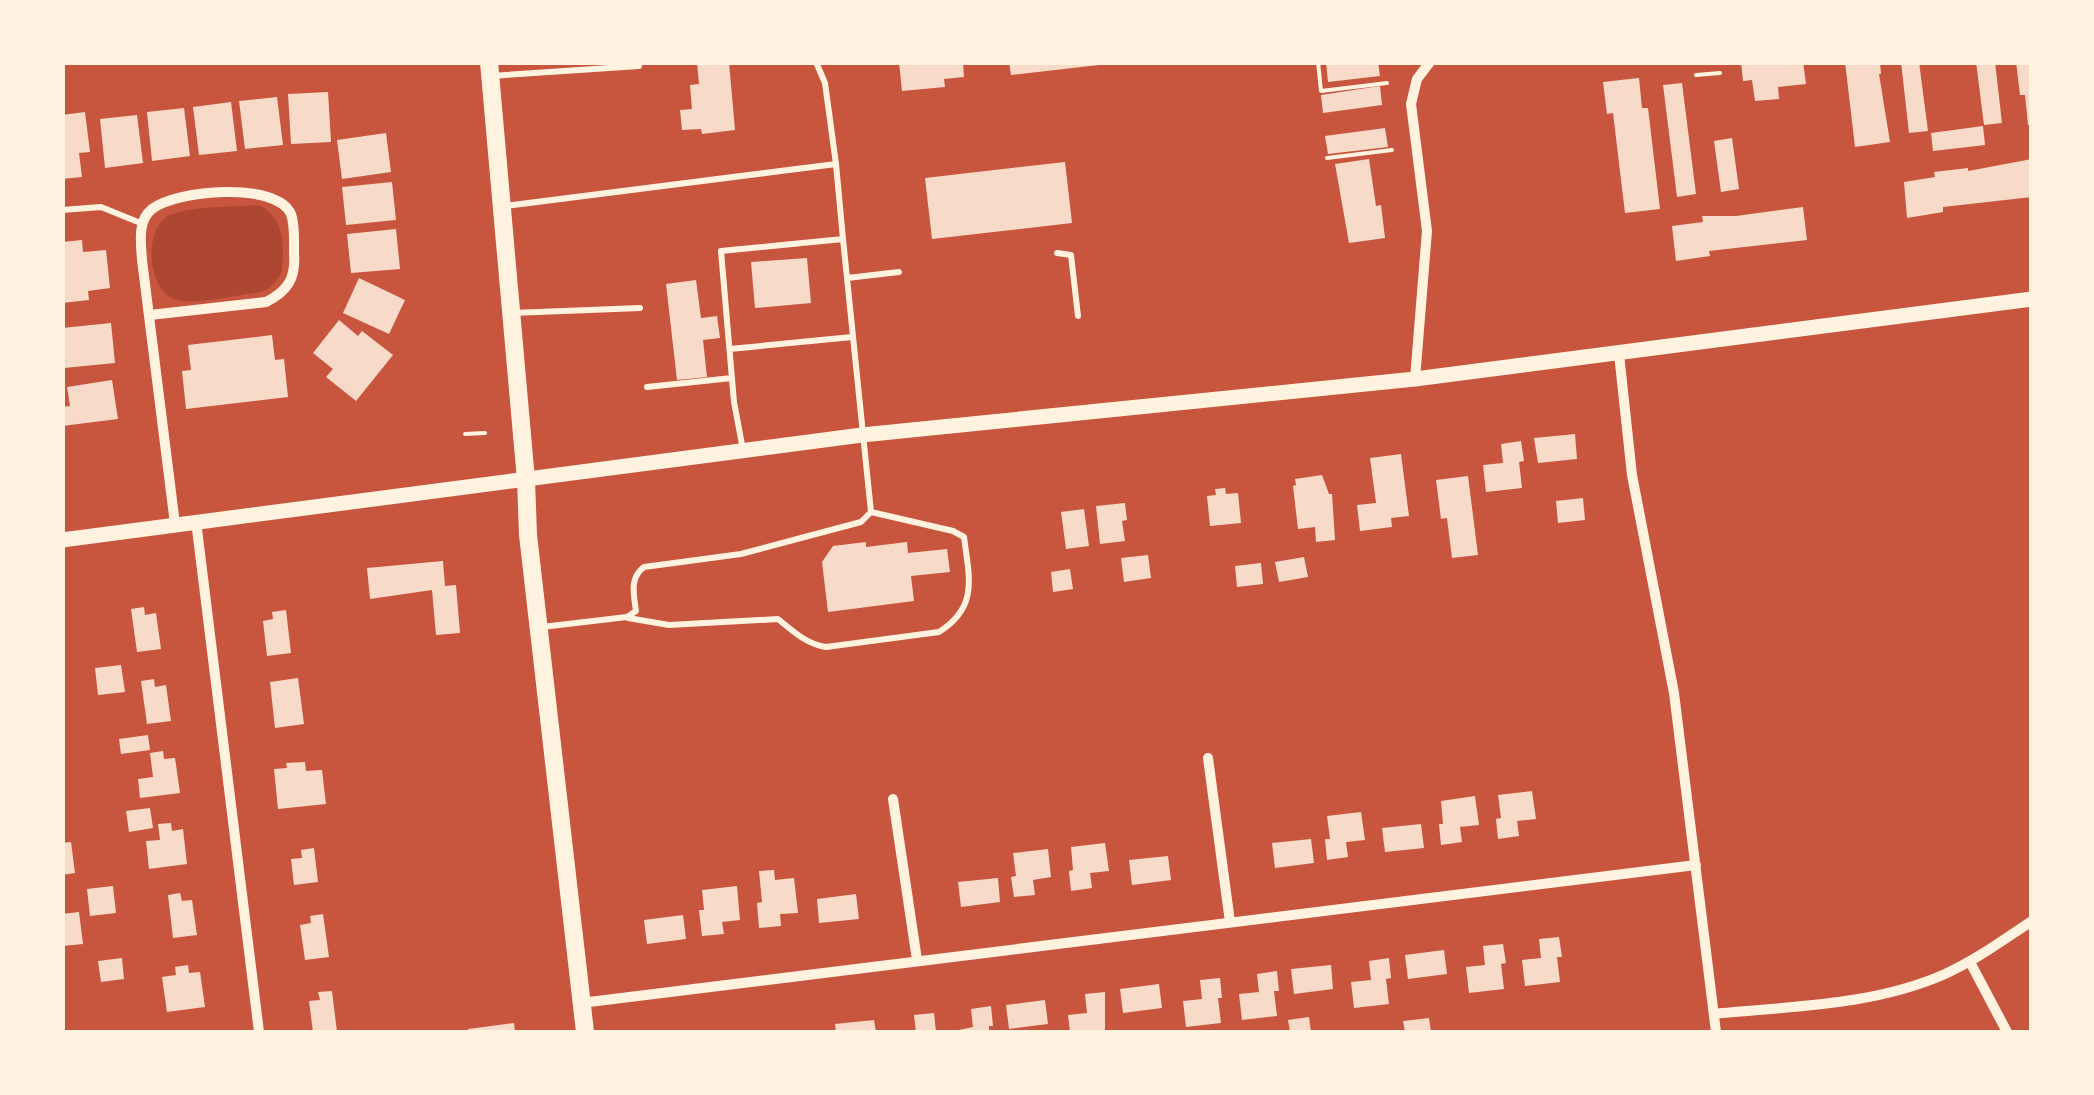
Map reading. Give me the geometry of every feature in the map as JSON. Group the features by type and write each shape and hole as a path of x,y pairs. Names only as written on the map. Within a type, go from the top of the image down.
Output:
{"main road":[{"path":"489,69 528,534 585,1032"}],"street":[{"path":"1415,378 1427,230 1411,104 1417,80 1430,62"},
{"path":"150,316 266,302 280,294 296,270 291,214 280,201 248,192 172,200 150,210 142,224 140,237 175,524"},
{"path":"62,540 862,435 1415,378 2032,299"},
{"path":"1619,354 1632,475 1674,693 1716,1032"},
{"path":"196,521 259,1032"},
{"path":"1208,758 1230,922"},
{"path":"893,799 918,960"},
{"path":"581,1003 1696,866"},
{"path":"1714,1014 1867,998 1922,983 1970,962 2032,921"},
{"path":"1970,962 2007,1032"}],"lane":[{"path":"816,62 825,83 836,164 871,512"},
{"path":"489,69 639,66"},
{"path":"502,207 836,164"},
{"path":"62,210 100,207 142,224"},
{"path":"743,450 732,378 721,251 843,239"},
{"path":"1057,253 1071,256 1078,316"},
{"path":"847,278 899,272"},
{"path":"511,313 640,308"},
{"path":"730,350 852,337"},
{"path":"647,387 732,378"},
{"path":"626,617 636,611 632,586 637,572 644,568 741,554 861,522 871,512"},
{"path":"539,628 626,617 668,625 778,618 801,638 815,646 826,646 939,632 949,626 971,590 964,538 953,531 871,512"}],"path":[{"path":"1318,62 1322,91 1387,84"},
{"path":"1696,76 1720,73"},
{"path":"1327,158 1392,150"},
{"path":"465,434 485,433"}],"shaded area":[{"path":"258,205 274,217 283,244 281,274 270,288 192,301 174,299 165,293 153,270 152,256 156,230 163,220 191,210"}],"building":[{"path":"697,62 729,62 735,130 702,134 701,129 682,130 680,110 692,109 690,85 699,84"},
{"path":"899,62 963,62 964,77 944,79 945,87 902,91"},
{"path":"1009,62 1098,62 1099,65 1011,75"},
{"path":"1326,62 1378,62 1380,76 1328,82"},
{"path":"1741,62 1803,62 1806,84 1778,87 1779,99 1755,101 1752,80 1743,81"},
{"path":"1845,62 1880,62 1890,142 1855,147"},
{"path":"1901,62 1919,62 1928,131 1909,133"},
{"path":"1976,62 1995,62 2002,123 1984,125"},
{"path":"2016,62 2032,62 2032,124 2028,125 2025,95 2020,95"},
{"path":"1639,78 1642,108 1648,108 1660,209 1625,213 1613,113 1607,114 1603,82"},
{"path":"1682,83 1696,194 1677,197 1663,85"},
{"path":"1380,86 1382,105 1323,113 1321,95"},
{"path":"328,92 331,142 291,144 288,94"},
{"path":"277,97 283,145 245,149 239,101"},
{"path":"231,102 237,151 199,155 193,107"},
{"path":"184,108 190,156 152,161 147,112"},
{"path":"85,112 90,152 79,153 82,177 62,179 62,115"},
{"path":"137,115 143,163 105,168 100,119"},
{"path":"1983,126 1985,145 1933,151 1931,133"},
{"path":"1385,128 1388,147 1328,154 1325,136"},
{"path":"386,133 391,172 342,179 337,140"},
{"path":"1732,138 1739,189 1721,192 1714,141"},
{"path":"1369,159 1385,238 1349,243 1335,164"},
{"path":"2032,159 2032,197 1943,207 1943,212 1907,218 1904,182 1935,177 1934,172 1968,171"},
{"path":"1065,162 1072,223 932,239 925,178"},
{"path":"392,182 396,220 346,225 342,187"},
{"path":"1803,207 1807,240 1709,251 1710,256 1676,261 1672,226 1703,222 1702,216 1736,216"},
{"path":"396,229 400,269 351,273 347,234"},
{"path":"82,240 83,252 106,250 110,288 88,291 89,300 62,303 62,242"},
{"path":"807,258 811,303 755,308 751,262"},
{"path":"359,278 405,300 389,334 343,313"},
{"path":"696,280 701,318 717,316 720,338 703,340 707,377 677,380 666,284"},
{"path":"339,320 358,336 362,331 393,355 356,401 326,377 333,369 313,353"},
{"path":"111,323 115,363 64,368 62,328"},
{"path":"272,335 275,360 284,359 288,397 186,409 182,371 191,370 188,345"},
{"path":"112,380 118,419 62,426 62,407 70,406 67,387"},
{"path":"1575,434 1577,459 1538,463 1534,438"},
{"path":"1521,441 1522,488 1486,492 1483,465 1503,463 1501,444"},
{"path":"1401,454 1409,516 1391,518 1392,527 1360,531 1357,505 1376,503 1370,458"},
{"path":"1322,475 1332,494 1335,540 1316,542 1315,527 1298,529 1293,486 1295,479"},
{"path":"1468,476 1478,555 1452,558 1447,518 1441,519 1436,480"},
{"path":"1225,488 1226,494 1238,493 1241,523 1210,526 1207,496 1216,495 1215,489"},
{"path":"1583,498 1585,520 1558,523 1556,501"},
{"path":"1125,503 1125,541 1100,544 1096,506"},
{"path":"1084,509 1089,546 1066,549 1061,512"},
{"path":"866,542 866,547 907,542 908,553 947,549 950,572 911,576 914,601 828,612 822,562 833,546"},
{"path":"1148,555 1151,578 1124,582 1121,558"},
{"path":"1304,557 1308,577 1279,582 1275,562"},
{"path":"443,561 445,586 456,585 460,633 436,635 432,590 370,599 367,568"},
{"path":"1261,563 1263,584 1237,587 1235,566"},
{"path":"1070,569 1073,589 1053,592 1051,572"},
{"path":"144,607 145,615 156,613 161,649 137,652 131,609"},
{"path":"286,610 291,653 267,656 263,621 273,619 272,612"},
{"path":"121,665 125,692 98,695 95,668"},
{"path":"298,678 304,724 275,728 270,682"},
{"path":"154,679 155,687 166,685 171,721 147,724 141,681"},
{"path":"148,735 150,750 121,754 119,739"},
{"path":"163,751 164,759 175,758 180,793 140,798 138,779 153,777 150,753"},
{"path":"305,762 306,771 322,770 326,804 278,809 274,769 287,768 286,763"},
{"path":"1532,791 1536,819 1517,821 1519,836 1498,839 1498,795"},
{"path":"1475,796 1479,825 1460,827 1462,842 1441,845 1441,801"},
{"path":"150,808 153,828 129,832 126,811"},
{"path":"1361,812 1365,840 1346,842 1348,857 1327,860 1327,816"},
{"path":"171,823 172,831 183,829 187,864 149,869 146,841 160,840 158,824"},
{"path":"1421,824 1424,848 1385,852 1382,828"},
{"path":"1311,839 1314,863 1275,868 1272,843"},
{"path":"71,842 75,873 62,875 62,843"},
{"path":"1105,843 1109,871 1090,873 1092,888 1071,891 1071,847"},
{"path":"314,848 318,882 294,885 291,859 302,858 301,850"},
{"path":"1048,849 1051,877 1033,880 1035,895 1014,897 1013,853"},
{"path":"1168,856 1171,880 1132,885 1129,860"},
{"path":"774,870 775,880 794,878 798,913 780,914 781,926 759,928 759,871"},
{"path":"998,878 1000,902 961,907 958,882"},
{"path":"113,886 116,913 90,916 87,889"},
{"path":"737,886 740,920 722,922 724,934 702,936 702,890"},
{"path":"180,893 182,901 192,900 197,935 173,938 168,895"},
{"path":"856,894 859,919 819,923 817,899"},
{"path":"79,912 83,944 62,946 62,914"},
{"path":"323,914 329,957 305,960 300,925 311,923 310,916"},
{"path":"683,915 686,939 647,944 644,920"},
{"path":"1559,937 1560,982 1525,986 1522,960 1541,958 1539,939"},
{"path":"1503,944 1504,989 1469,993 1466,967 1485,965 1483,946"},
{"path":"1444,950 1447,974 1408,979 1405,955"},
{"path":"122,958 124,979 101,982 98,961"},
{"path":"1389,958 1389,1004 1354,1008 1351,982 1371,980 1369,961"},
{"path":"188,965 189,973 200,972 205,1007 167,1012 162,977 176,975 175,967"},
{"path":"1331,965 1333,989 1294,994 1291,969"},
{"path":"1277,971 1277,1016 1242,1020 1239,994 1259,992 1257,974"},
{"path":"1220,978 1221,1023 1186,1027 1183,1001 1202,999 1200,980"},
{"path":"1159,984 1162,1008 1123,1013 1120,989"},
{"path":"332,991 337,1032 313,1032 309,1001 320,1000 318,992"},
{"path":"1105,992 1105,1032 1070,1032 1068,1015 1087,1013 1085,994"},
{"path":"1045,1000 1048,1024 1009,1029 1006,1005"},
{"path":"991,1006 993,1026 989,1026 989,1032 949,1032 973,1027 971,1009"},
{"path":"934,1013 936,1032 916,1032 914,1015"},
{"path":"1309,1017 1311,1032 1290,1032 1288,1020"},
{"path":"1429,1018 1431,1032 1405,1032 1403,1021"},
{"path":"874,1020 876,1032 836,1032 835,1024"},
{"path":"514,1023 515,1032 468,1032 468,1029"}]}
